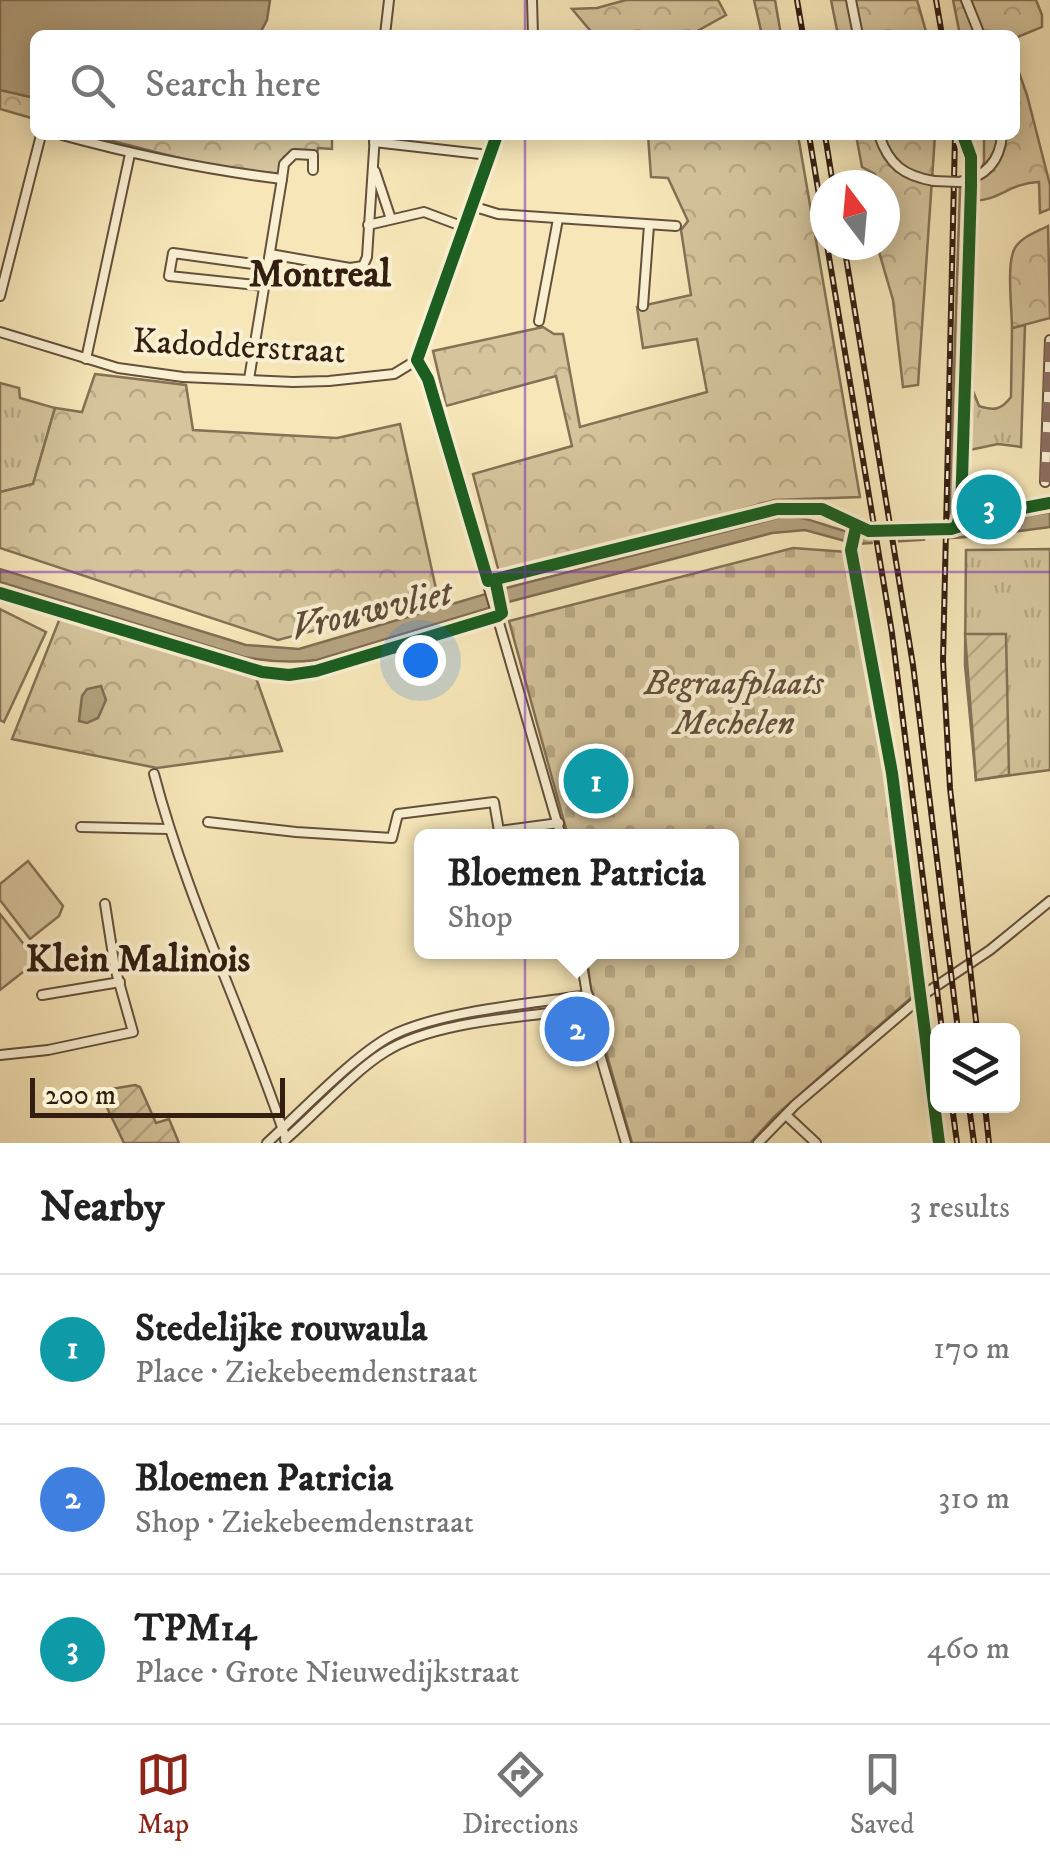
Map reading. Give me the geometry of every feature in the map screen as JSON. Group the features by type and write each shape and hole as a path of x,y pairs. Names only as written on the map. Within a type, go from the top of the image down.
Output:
{"street":[{"path":"386,30 389,0"},
{"path":"532,0 533,30"},
{"path":"851,0 857,30"},
{"path":"966,0 978,30"},
{"path":"0,296 40,140"},
{"path":"80,140 208,170 282,179"},
{"path":"270,254 363,266 368,257 374,140"},
{"path":"381,140 490,155"},
{"path":"495,140 416,360 428,379 560,829"},
{"path":"882,140 894,166 912,176 959,182 978,178 990,168 1002,140"},
{"path":"249,379 288,157 314,151 313,170"},
{"path":"86,359 130,154"},
{"path":"373,166 392,218"},
{"path":"472,206 498,214 676,226"},
{"path":"368,225 424,212 464,227"},
{"path":"539,321 558,219"},
{"path":"642,306 649,225"},
{"path":"265,286 170,276 171,264 173,253 268,266"},
{"name":"Kadodderstraat","path":"0,332 118,368 182,377 293,382 379,376 394,374 416,360"},
{"path":"1044,482 1050,340"},
{"path":"154,774 168,829 284,1141"},
{"path":"208,822 392,838 398,814 494,802 499,829"},
{"path":"514,829 559,823"},
{"path":"80,827 168,829"},
{"path":"758,1143 926,992 990,950 1050,901"},
{"path":"0,1055 48,1050 133,1032 104,904"},
{"path":"581,959 590,1008 626,1143"},
{"path":"42,995 120,982"},
{"path":"267,1143 375,1046 397,1033 452,1018 588,994"},
{"path":"284,1141 384,1053 419,1036 590,1008"},
{"path":"786,1115 816,1143"}],"green space":[{"path":"626,0 718,0 726,15 699,30 590,30 572,9 597,8"},
{"path":"754,0 775,0 780,30 761,30"},
{"path":"831,0 917,0 926,30 837,30"},
{"path":"953,0 1036,0 1042,15 1042,27 1020,36 1020,30 959,30"},
{"path":"1020,75 1050,185 1050,209 1040,213 1039,182 972,201 984,162 984,140 1020,140"},
{"path":"0,90 30,97 30,118 0,109"},
{"path":"109,140 332,140 332,149 318,148 316,160 284,157 282,174 210,166"},
{"path":"648,140 799,140 810,205 810,260 819,260 860,497 775,500 500,576 473,474 572,446 556,376 446,406 433,351 543,327 563,334 580,427 707,392 697,339 643,348 637,307 691,295 681,230 688,221 668,178 651,177"},
{"path":"857,140 935,140 918,385 903,387 893,300 881,260 900,260 900,170 862,167"},
{"path":"960,188 968,188 957,521 949,523"},
{"path":"1048,226 1050,318 1012,328 1012,255 1021,241"},
{"path":"1025,325 1021,447 998,444 965,451 967,385 979,406 989,409 1000,407 1011,397 1012,328"},
{"path":"95,374 186,385 193,430 337,438 400,424 438,598 278,640 0,548 0,492 33,484 55,408 82,412"},
{"path":"0,383 19,388 20,398 55,408 33,484 0,492"},
{"name":"Begraafplaats Mechelen","path":"793,548 847,552 887,778 912,997 774,1117 750,1143 632,1143 593,1006 587,959 739,959 739,829 566,829 509,621"},
{"path":"1050,549 1050,770 976,780 965,665 966,550"},
{"path":"0,609 46,632 4,722 0,720"},
{"path":"60,618 255,675 282,751 157,768 12,739"},
{"path":"965,634 1006,634 1009,775 976,780"},
{"path":"28,861 63,906 59,916 30,939 0,900 0,884"},
{"path":"0,914 37,961 0,990"},
{"path":"140,1087 156,1123 169,1119 179,1143 124,1143 99,1091"}],"shaded area":[{"path":"0,0 270,0 262,30 30,30 30,97 0,90"},
{"path":"1050,512 1050,527 983,536 856,544 805,530 772,533 512,601 307,661 244,657 0,582 0,569 246,645 299,649 510,587 781,517 803,518 864,533 984,523"},
{"path":"101,686 106,700 98,718 87,723 79,721 82,696 87,689"}],"pier":[{"path":"948,522 948,542 925,545 926,524"},
{"path":"895,525 899,548 874,549 870,528"}],"railway":[{"path":"797,0 802,30"},
{"path":"936,0 941,30"},
{"path":"810,140 815,170"},
{"path":"826,140 831,170"},
{"path":"955,140 943,661 950,788 976,1023"},
{"path":"830,260 892,633 941,1023"},
{"path":"846,260 913,665 957,1023"},
{"path":"953,1113 957,1143"},
{"path":"970,1113 974,1143"},
{"path":"986,1113 989,1143"}],"marked path":[{"path":"1045,482 1050,340"}],"cycle path":[{"path":"495,140 417,360 428,379 488,581 777,509 822,509 869,531 951,529 1002,512 1050,503"},
{"path":"957,526 961,512 971,186 971,157 965,140"},
{"path":"856,527 851,550 892,773 939,1143"},
{"path":"0,593 262,672 289,675 316,671 498,616 502,613 495,579"}],"place":[{"name":"TPM14","path":"989,507"},
{"name":"Stedelijke rouwaula","path":"596,781"},
{"name":"Bloemen Patricia","path":"577,1029"}],"district":[{"name":"Montreal","path":"320,273"},
{"name":"Klein Malinois","path":"138,958"}],"water label":[{"name":"Vrouwvliet","path":"371,609"}]}
